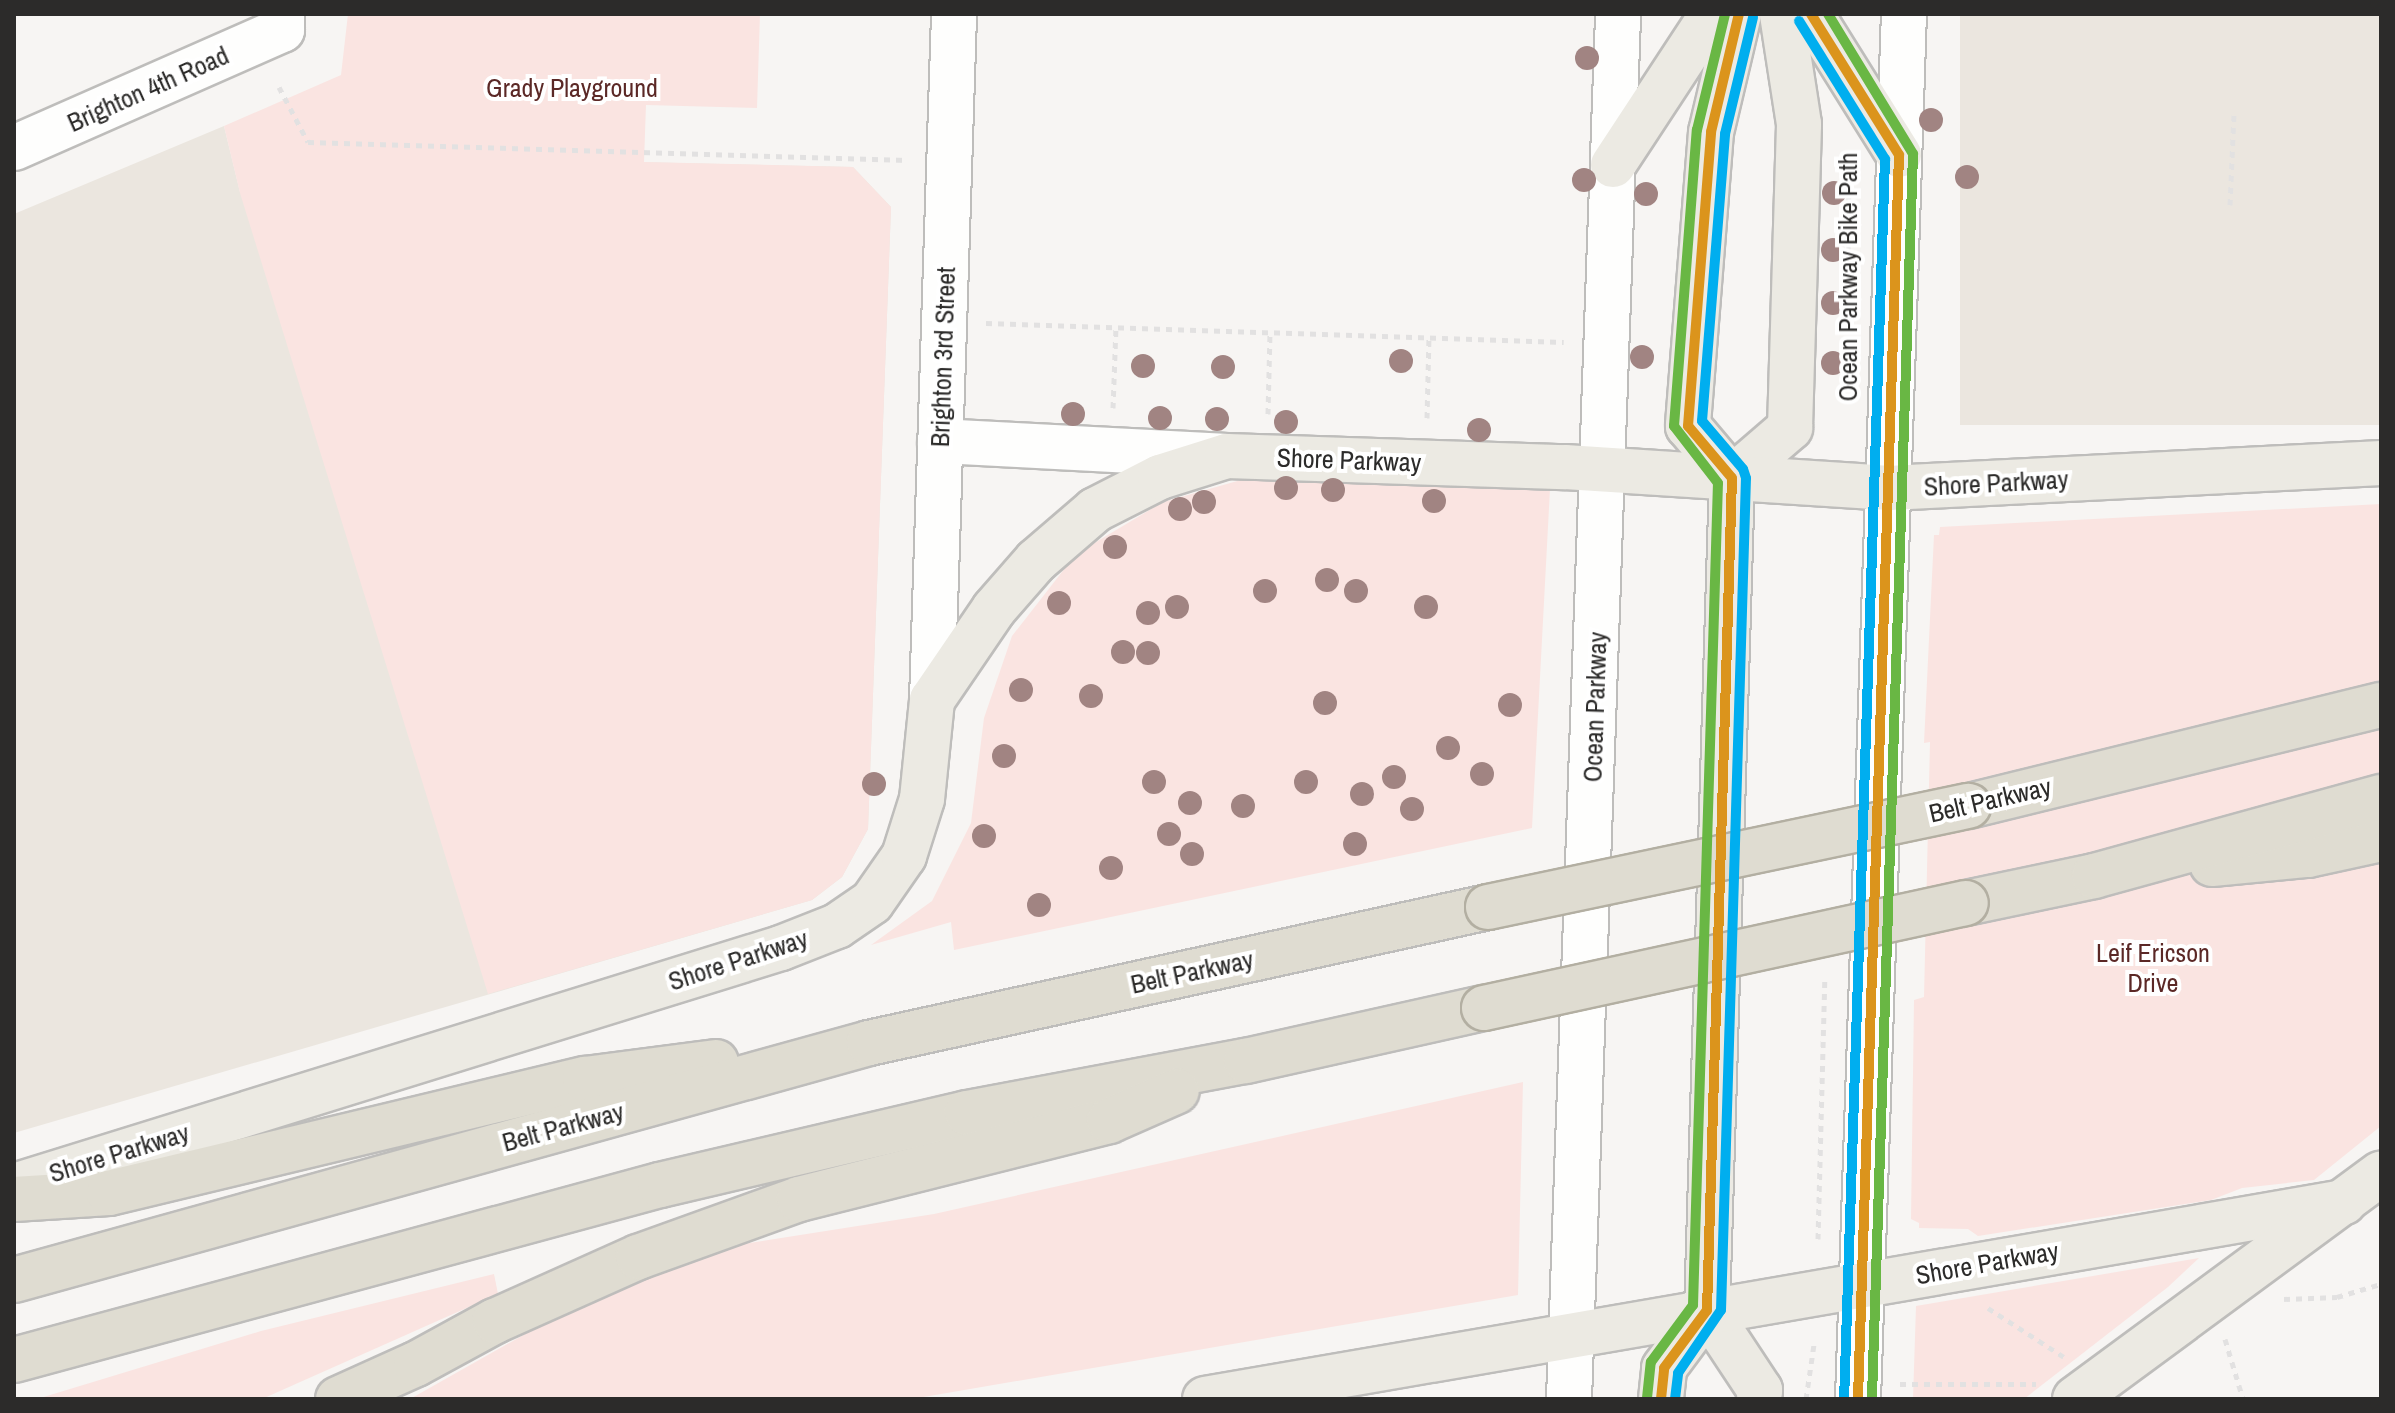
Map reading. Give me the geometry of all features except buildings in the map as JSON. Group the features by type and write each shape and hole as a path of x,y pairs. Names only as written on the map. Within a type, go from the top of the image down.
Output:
{"highway":[{"path":"2177,756 2381,679"},
{"name":"Belt Parkway","path":"14,1280 869,1043 1488,907 1969,806 2381,705"},
{"path":"14,1360 660,1185 967,1113 1246,1061 2094,876 2381,797"},
{"path":"2094,876 2308,855 2381,839"},
{"path":"14,1199 109,1193 585,1079 869,1043"},
{"path":"338,1399 416,1364 495,1321 667,1246 799,1199 1109,1121 1246,1061"},
{"path":"371,1399 416,1364"}],"main road":[{"path":"1613,165 1712,14"},
{"path":"1661,1399 1664,1368 1707,1310 1732,478 1688,426 1711,132 1739,14"},
{"path":"1732,478 1790,428 1799,124 1782,14"},
{"path":"1811,14 1899,155"},
{"name":"Shore Parkway","path":"14,1186 781,948 837,926 872,902 904,856 922,799 932,700 994,609 1036,561 1095,510 1160,477 1227,456 1604,470 1889,488 2381,463"},
{"name":"Shore Parkway","path":"1205,1399 2344,1202 2381,1173"},
{"path":"2059,1381 2344,1202"},
{"path":"1707,1310 1760,1390 1759,1399"}],"street":[{"name":"Brighton 3rd Street","path":"932,700 954,14"},
{"name":"Ocean Parkway","path":"1569,1399 1618,14"},
{"path":"1858,1399 1904,14"},
{"name":"Brighton 4th Road","path":"14,148 282,22"},
{"name":"Shore Parkway","path":"940,441 1227,456"}],"path":[{"path":"279,87 308,142 914,160"},
{"path":"2230,205 2234,115"},
{"name":"Ocean Parkway Bike Path","path":"1847,344 1849,157"},
{"path":"985,323 1569,342"},
{"path":"1113,409 1116,327"},
{"path":"1268,414 1270,332"},
{"path":"1427,418 1429,338"},
{"path":"2280,1299 2337,1297 2381,1284"},
{"path":"1900,1384 2034,1385 2059,1381 2069,1360 1978,1302"},
{"path":"1806,1399 1816,1331"},
{"path":"2224,1333 2243,1399"}],"shaded area":[{"path":"1960,14 2381,14 2381,425 1960,425"},
{"path":"224,126 240,192 380,156 853,167 891,207 868,829 842,877 812,900 14,1133 14,214"}],"green space":[{"name":"Grady Playground","path":"348,14 760,14 757,108 646,105 644,162 853,167 891,207 868,829 842,877 812,900 488,994 240,193 224,126 341,75"},
{"path":"1248,478 1550,489 1532,828 954,950 951,922 871,945 932,901 971,823 984,718 1012,636 1076,554 1163,502"},
{"name":"Leif Ericson Drive","path":"2381,504 2381,1126 2314,1180 2242,1188 2211,1200 1978,1236 1968,1229 1919,1228 1919,1223 1911,1219 1914,1000 1924,997 1930,742 1924,743 1934,535 1939,535 1940,527"},
{"path":"1523,1082 1518,1295 912,1399 410,1399 612,1285 743,1244 934,1214"},
{"path":"2199,1258 2168,1287 2024,1399 1913,1399 1916,1306"},
{"path":"494,1274 498,1294 262,1399 37,1399 261,1331"}],"transit line":[{"path":"1647,1398 1651,1362 1693,1305 1718,483 1674,426 1697,130 1725,14"},
{"path":"1661,1399 1664,1368 1707,1310 1732,478 1688,426 1711,132 1739,14"},
{"path":"1811,14 1899,155 1858,1399"},
{"path":"1828,14 1913,154 1872,1399"},
{"path":"1675,1399 1678,1373 1721,1310 1746,478 1743,469 1702,421 1725,134 1753,17"},
{"path":"1799,21 1885,159 1844,1399"}]}
